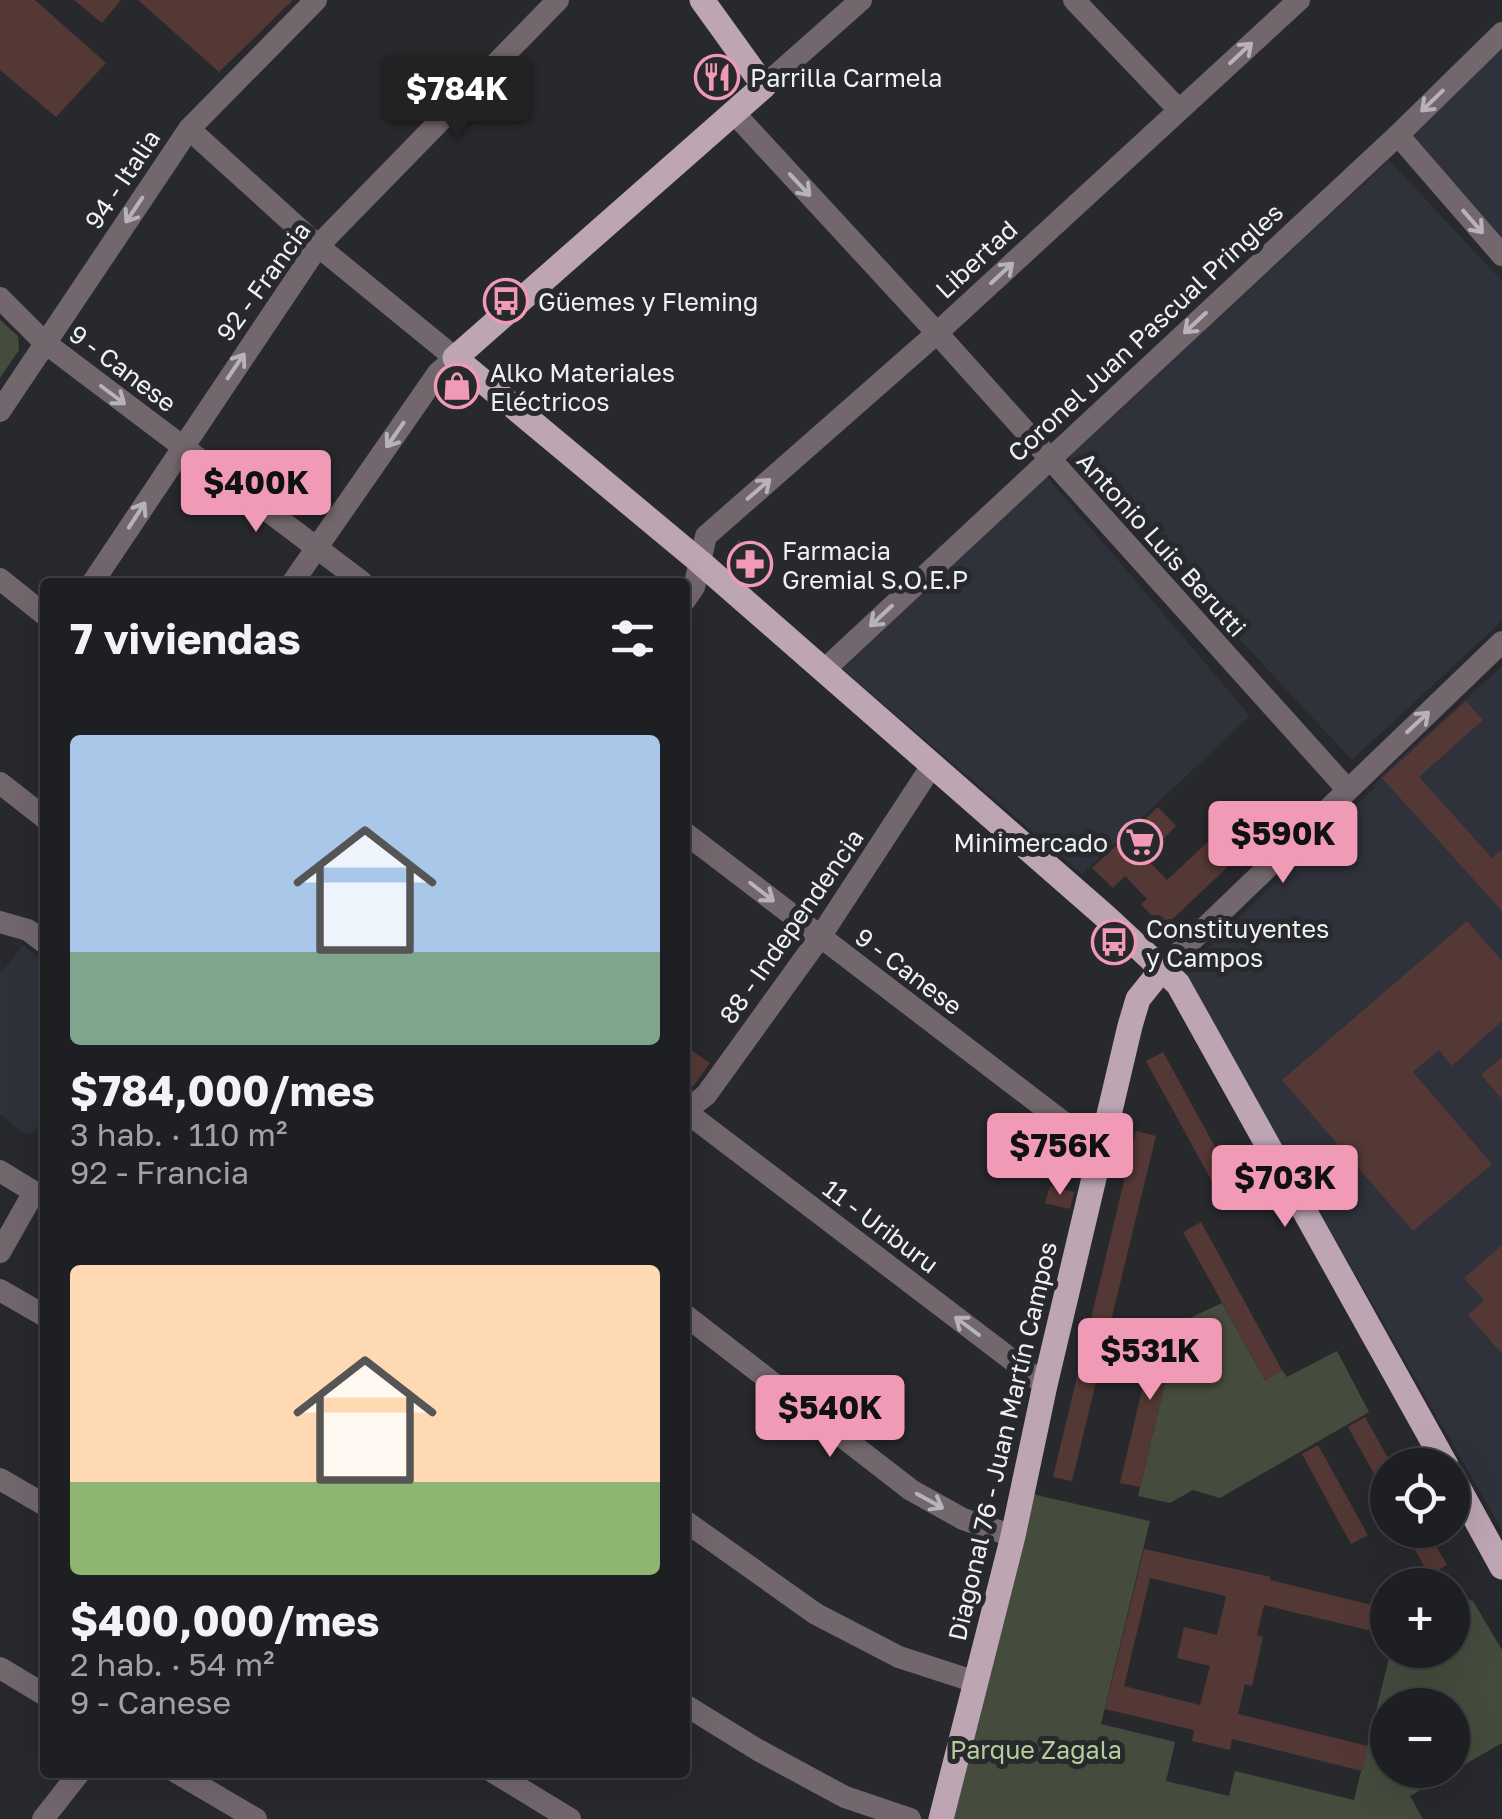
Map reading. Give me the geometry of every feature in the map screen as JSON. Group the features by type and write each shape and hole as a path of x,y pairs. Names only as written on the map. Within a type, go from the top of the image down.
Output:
{"main road":[{"path":"702,0 764,86 454,358 700,562 1163,968 1190,1002 1437,1448"},
{"name":"Diagonal 76 - Juan Martín Campos","path":"940,1819 1012,1536 1138,1000 1163,968"},
{"path":"1470,1509 1502,1567"}],"street":[{"name":"94 - Italia","path":"0,411 188,129 316,0"},
{"name":"92 - Francia","path":"96,578 318,246 558,0"},
{"path":"764,86 861,0"},
{"path":"1074,0 1179,110"},
{"name":"Libertad","path":"690,592 706,536 937,333 1299,0"},
{"name":"Coronel Juan Pascual Pringles","path":"824,670 1398,135 1502,33"},
{"name":"Antonio Luis Berutti","path":"734,114 1348,789"},
{"path":"188,129 318,246 454,358 438,373 297,578"},
{"path":"1398,135 1502,256"},
{"name":"9 - Canese","path":"0,298 44,342 357,578"},
{"path":"0,580 40,611"},
{"path":"1163,968 1502,642"},
{"name":"88 - Independencia","path":"690,1107 706,1094 820,938 933,764"},
{"path":"0,784 40,814"},
{"name":"9 - Canese","path":"690,836 1100,1151"},
{"path":"0,922 28,930 40,939"},
{"name":"11 - Uriburu","path":"690,1115 1045,1385"},
{"path":"0,1171 40,1193 0,1252"},
{"path":"0,1290 40,1313"},
{"path":"690,1320 911,1490 963,1519 1012,1536"},
{"path":"0,1479 40,1503"},
{"path":"690,1525 816,1614 899,1657 976,1682"},
{"path":"0,1668 40,1692"},
{"path":"690,1708 845,1797 910,1819"},
{"path":"43,1819 75,1778"},
{"path":"503,1778 570,1819"},
{"path":"209,1780 248,1817"}],"shaded area":[{"path":"1502,50 1502,240 1407,133"},
{"path":"1389,160 1502,281 1502,621 1352,760 1069,457"},
{"path":"1045,474 1250,716 1082,874 841,668"},
{"path":"1502,666 1502,1530 1470,1474 1470,1448 1455,1448 1182,972 1372,790 1381,776"},
{"path":"23,945 40,959 40,1123 32,1133 24,1134 0,1114 0,974"}],"green space":[{"path":"0,320 18,336 19,350 0,378"},
{"path":"1222,1303 1265,1380 1282,1370 1287,1377 1337,1351 1369,1412 1220,1498 1193,1490 1170,1503 1138,1496 1179,1323"},
{"name":"Parque Zagala","path":"1032,1494 1150,1521 1101,1724 1175,1742 1166,1781 1229,1796 1235,1771 1354,1800 1370,1735 1370,1788 1424,1788 1410,1796 1423,1819 947,1819"},
{"name":"Parque Zagala","path":"1470,1600 1502,1650 1502,1743 1470,1761 1470,1688 1382,1688 1387,1668 1470,1668"}],"building":[{"path":"0,0 35,0 106,63 56,117 0,70"},
{"path":"74,0 121,0 102,23"},
{"path":"138,0 293,0 219,72"},
{"name":"Farmacia Gremial S.O.E.P","path":"739,540 772,573 759,586 728,555"},
{"path":"1466,701 1483,720 1419,777 1492,858 1502,850 1502,911 1382,778"},
{"path":"1158,807 1176,826 1145,857 1167,880 1213,837 1235,860 1163,928 1141,904 1147,899 1125,876 1113,888 1092,868"},
{"path":"1467,921 1502,961 1502,1021 1452,1066 1439,1050 1413,1072 1492,1164 1413,1231 1282,1080"},
{"path":"690,1051 710,1063 690,1088"},
{"path":"1163,1052 1244,1200 1227,1209 1146,1061"},
{"path":"1502,1057 1502,1099 1481,1075"},
{"path":"1136,1131 1156,1136 1072,1481 1053,1477"},
{"path":"1050,1186 1074,1192 1070,1209 1045,1203"},
{"path":"1201,1222 1282,1370 1265,1380 1183,1232"},
{"path":"1502,1245 1502,1354 1468,1315 1484,1300 1464,1278"},
{"path":"1159,1318 1179,1323 1140,1487 1120,1483"},
{"path":"1365,1417 1382,1448 1370,1448 1370,1467 1348,1427"},
{"path":"1318,1445 1368,1535 1351,1544 1302,1454"},
{"path":"1414,1548 1437,1548 1447,1565 1425,1568"},
{"path":"1144,1549 1271,1577 1270,1580 1370,1605 1370,1631 1264,1605 1257,1635 1263,1637 1252,1686 1245,1684 1238,1714 1368,1746 1362,1771 1232,1739 1230,1750 1192,1741 1194,1730 1105,1709","holes":["1150,1578 1226,1596 1217,1635 1184,1627 1177,1658 1210,1666 1200,1705 1124,1686"]}],"place":[{"name":"Parrilla Carmela","path":"717,77"},
{"name":"Güemes y Fleming","path":"506,301"},
{"name":"Alko Materiales Eléctricos","path":"457,386"},
{"name":"Farmacia Gremial S.O.E.P","path":"750,564"},
{"name":"Minimercado","path":"1140,842"},
{"name":"Constituyentes y Campos","path":"1114,942"}]}
